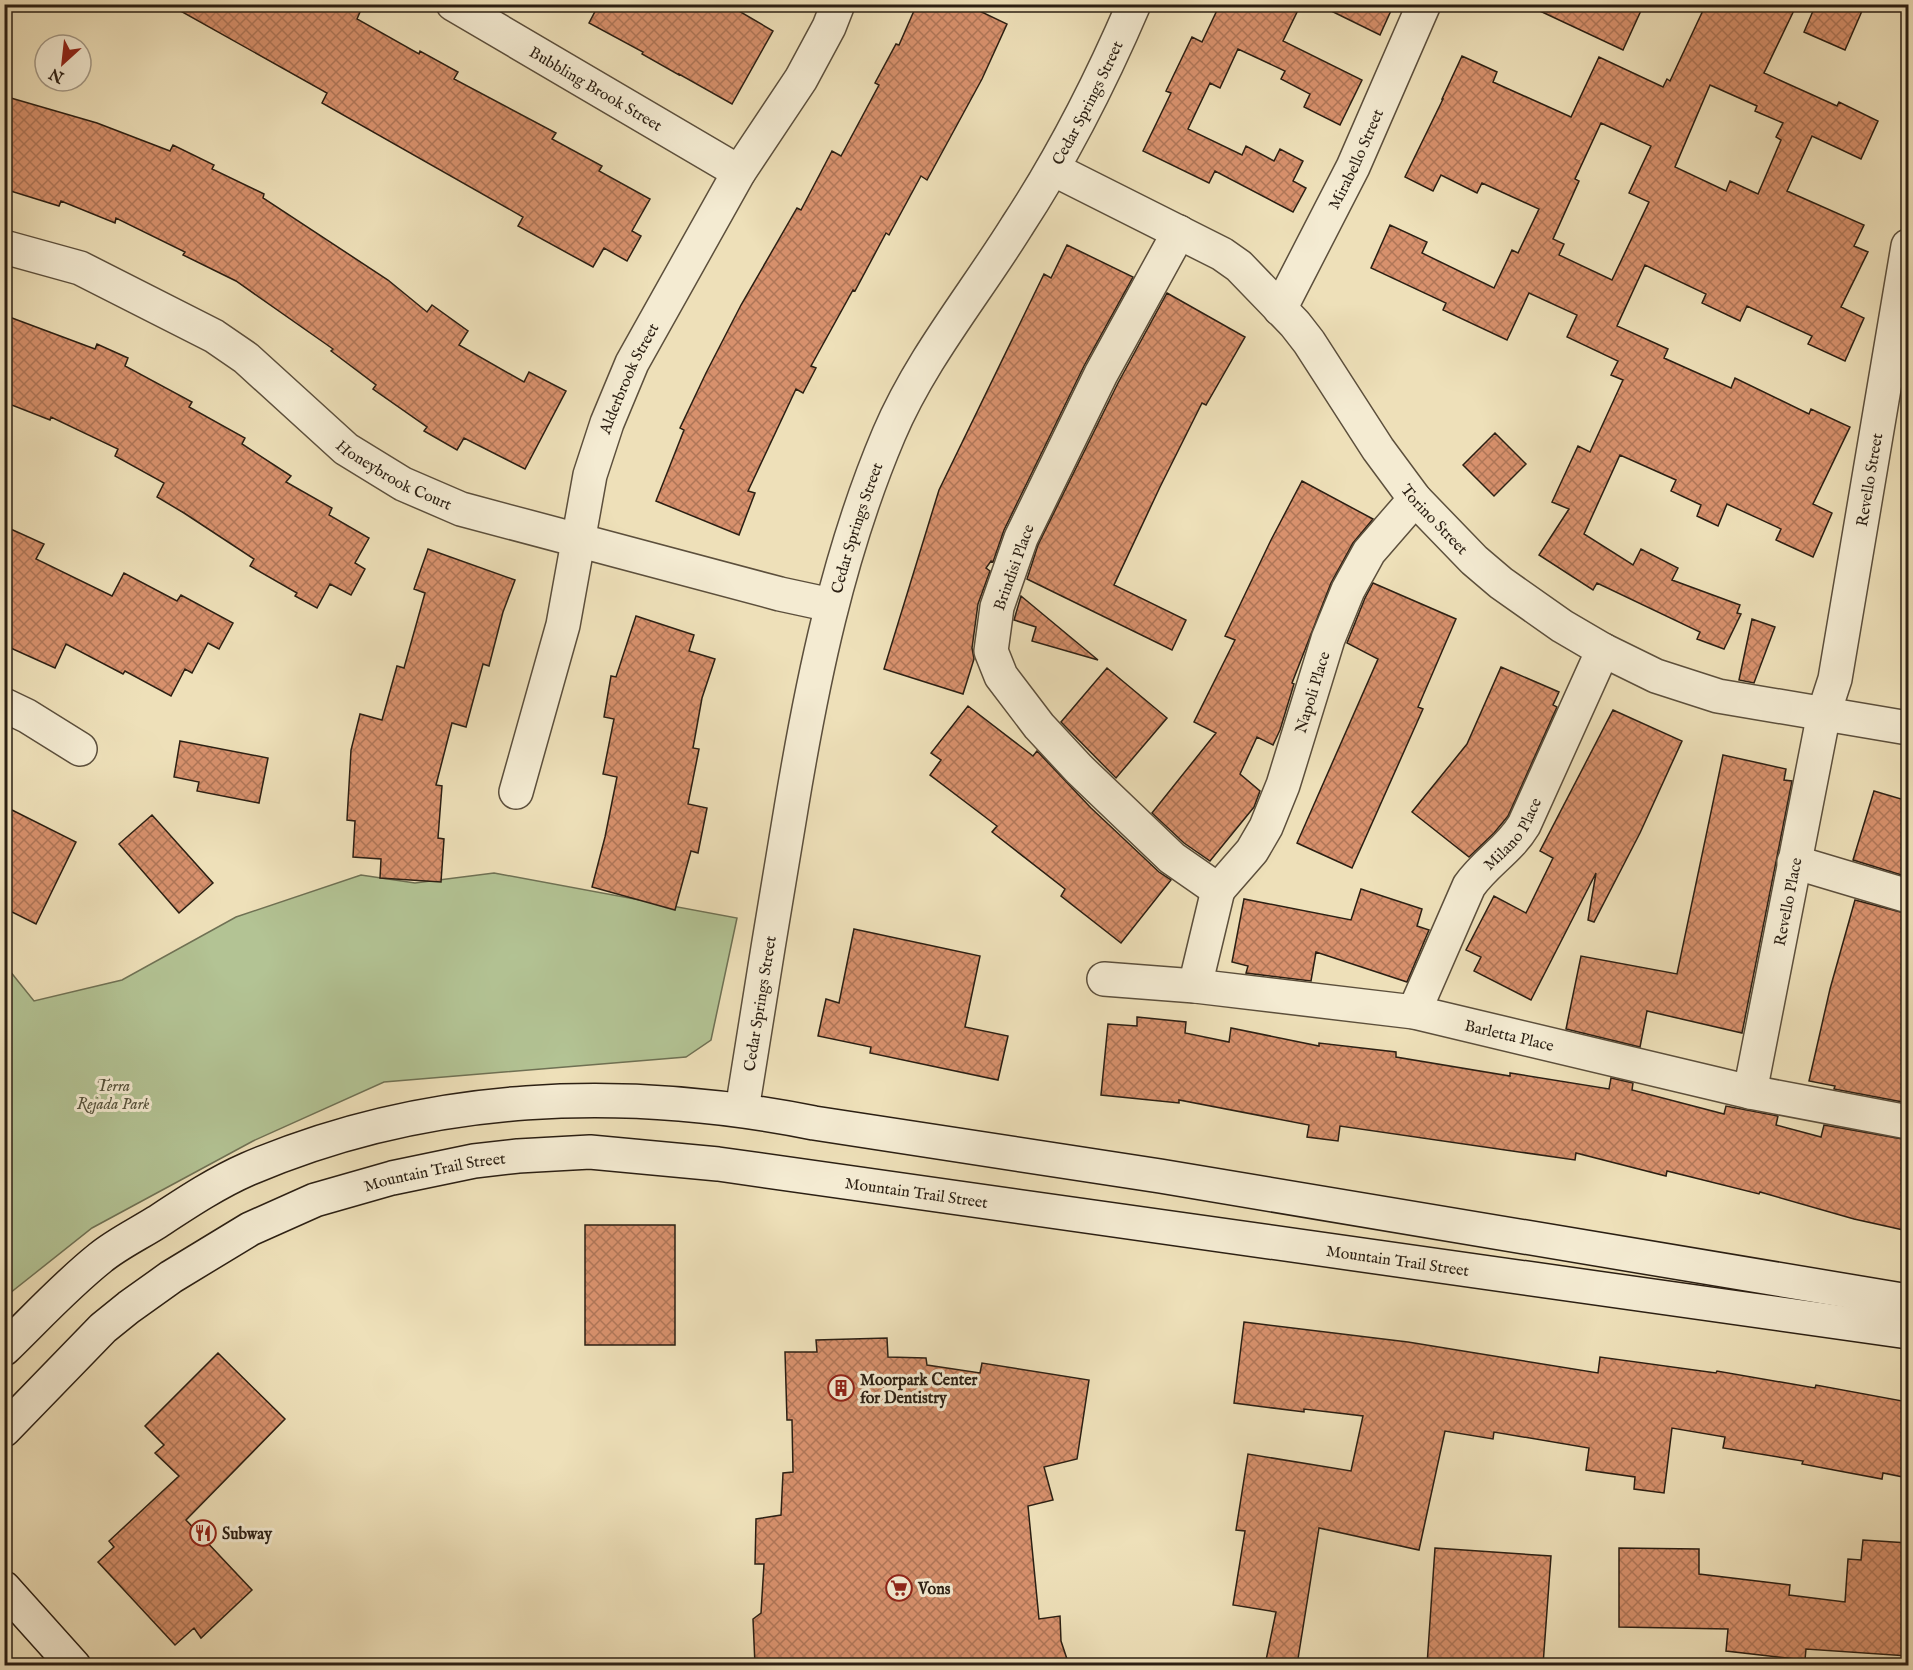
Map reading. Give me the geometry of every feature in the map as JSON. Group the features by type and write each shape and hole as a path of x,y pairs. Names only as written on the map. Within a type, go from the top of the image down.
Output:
{"street":[{"name":"Bubbling Brook Street","path":"453,4 739,172"},
{"name":"Alderbrook Street","path":"516,792 562,625 590,476 607,423 632,363 739,172 801,79 830,27 838,4"},
{"name":"Cedar Springs Street","path":"742,1110 802,741 831,605 869,487 889,433 920,373 1053,169 1112,55 1134,4"},
{"name":"Mirabello Street","path":"1280,309 1353,167 1424,4"},
{"name":"Torino Street","path":"1053,169 1222,254 1239,266 1310,342 1378,449 1415,499 1474,560 1501,583 1562,626 1603,650 1656,676 1718,696 1908,728"},
{"name":"Brindisi Place","path":"1179,232 1101,374 1021,538 997,607 991,651 1001,676 1039,726 1079,769 1172,858 1218,890"},
{"name":"Revello Street","path":"1824,713 1835,679 1908,246"},
{"name":"Honeybrook Court","path":"4,248 80,268 214,336 246,358 346,449 403,484 462,509 780,594 831,605"},
{"name":"Napoli Place","path":"1218,890 1252,851 1266,827 1282,785 1328,639 1348,590 1369,552 1415,499"},
{"name":"Milano Place","path":"1414,1012 1468,886 1478,872 1515,840 1524,825 1603,650"},
{"path":"4,705 27,716 80,749"},
{"name":"Revello Place","path":"1750,1092 1824,713"},
{"path":"1794,862 1908,896"},
{"path":"1195,986 1218,890"},
{"name":"Barletta Place","path":"1104,979 1195,986 1414,1012 1750,1092 1908,1122"},
{"path":"4,1349 101,1257 185,1204 245,1170 297,1149 417,1116 461,1108 546,1101 636,1100 742,1110 1160,1176 1908,1301"},
{"name":"Mountain Trail Street","path":"4,1430 103,1328 171,1276 250,1229 315,1200 392,1178 474,1161 590,1152 718,1164 1908,1332"},
{"path":"4,1588 74,1665"}],"green space":[{"name":"Terra Rejada Park","path":"494,873 737,918 711,1040 686,1057 384,1082 253,1141 92,1228 5,1297 5,965 34,1001 122,980 236,917 361,875 415,883"}],"building":[{"path":"168,4 347,4 360,12 357,19 419,54 420,51 458,72 454,79 556,133 552,139 602,166 599,171 650,199 632,231 641,236 627,261 604,248 593,267 518,226 523,217 322,103 327,93"},
{"path":"599,4 727,4 773,31 732,104 589,23"},
{"path":"917,4 965,4 1007,24 982,79 927,180 921,176 889,235 886,233 855,291 853,290 811,366 816,368 803,393 796,389 748,491 755,493 739,535 656,501 684,430 680,428 741,305 797,208 801,210 832,151 841,156 879,85 875,83 896,44 899,45"},
{"path":"1220,4 1301,4 1283,41 1362,80 1340,125 1304,107 1310,94 1281,79 1285,71 1238,49 1220,88 1210,83 1188,129 1242,155 1246,146 1274,161 1280,149 1303,161 1293,181 1306,188 1293,212 1215,171 1209,183 1143,151 1171,93 1166,91 1192,37 1202,42"},
{"path":"1317,4 1394,4 1380,35"},
{"path":"1525,4 1644,4 1623,50"},
{"path":"1706,4 1797,4 1764,73 1837,106 1839,102 1878,121 1861,159 1812,136 1787,191 1864,225 1854,246 1868,252 1841,307 1864,318 1845,361 1808,344 1812,336 1747,306 1740,321 1702,303 1706,294 1645,265 1617,326 1668,349 1664,358 1731,388 1735,378 1809,414 1811,409 1850,427 1813,504 1832,513 1813,557 1776,540 1781,529 1727,504 1718,526 1697,516 1701,505 1671,491 1676,480 1620,455 1584,534 1633,565 1641,549 1678,568 1672,580 1740,605 1737,613 1741,614 1724,649 1697,639 1700,632 1597,583 1593,590 1539,555 1569,509 1552,502 1578,446 1590,452 1623,380 1611,375 1618,361 1567,337 1577,315 1529,293 1507,340 1443,310 1446,303 1371,268 1390,225 1427,242 1422,253 1494,288 1512,250 1518,253 1539,209 1482,183 1477,193 1441,175 1433,191 1405,177 1462,56 1497,72 1493,82 1571,117 1599,57 1663,87 1667,79 1670,81","holes":["1710,85 1757,106 1755,111 1783,123 1776,137 1781,140 1758,194 1730,181 1726,191 1675,167","1601,123 1651,146 1629,193 1649,202 1612,280 1559,255 1564,244 1553,239 1579,181 1575,179"]},
{"path":"1816,4 1865,4 1845,50 1804,32"},
{"path":"4,96 97,123 170,151 173,145 214,165 212,169 264,194 263,198 388,280 427,312 432,305 468,331 459,345 524,382 529,372 566,391 525,469 464,438 457,450 424,431 427,427 373,389 376,385 331,351 333,349 236,281 183,255 185,252 116,218 115,223 61,201 59,206 4,189"},
{"path":"1067,245 1133,277 1084,366 1004,530 993,562 991,561 986,568 990,571 978,604 972,648 974,659 963,694 884,669 939,490 1044,274 1051,278"},
{"path":"1167,293 1245,337 1206,405 1202,403 1114,585 1186,620 1172,650 1027,579 1038,545 1118,383"},
{"path":"4,315 95,349 97,344 128,358 125,366 192,402 189,407 245,438 242,444 291,476 286,482 332,508 329,515 369,538 355,563 365,569 351,595 330,584 317,608 295,596 297,593 250,566 254,559 157,497 164,483 115,456 118,449 51,417 50,420 4,402"},
{"path":"1495,433 1526,464 1494,496 1463,465"},
{"path":"1302,481 1373,519 1353,543 1331,583 1292,683 1294,684 1280,730 1273,745 1257,737 1240,774 1260,791 1254,807 1210,861 1184,843 1152,813 1216,733 1194,722 1235,640 1225,636"},
{"path":"4,526 44,544 36,559 112,596 124,573 177,601 181,595 233,623 219,649 208,643 192,673 185,669 171,696 125,671 123,674 66,644 55,668 4,645"},
{"path":"428,549 515,580 503,612 489,666 483,664 466,727 452,723 436,785 442,786 438,838 444,839 441,882 380,878 381,859 353,857 355,821 347,820 351,750 360,714 382,720 397,666 404,668 425,593 414,589"},
{"path":"1373,583 1456,619 1418,707 1423,709 1352,868 1297,843 1378,659 1347,643"},
{"path":"1021,596 1098,660 1032,641 1036,627 1014,620"},
{"path":"636,616 694,635 689,651 715,659 702,698 693,748 699,749 688,804 707,808 698,853 691,851 675,910 592,887 617,777 603,774 614,719 604,717 611,676 616,677"},
{"path":"1752,619 1775,627 1754,683 1739,680"},
{"path":"1501,667 1559,692 1553,705 1557,707 1508,816 1469,857 1412,812 1467,744"},
{"path":"1107,668 1167,718 1116,778 1061,722"},
{"path":"968,706 1033,756 1037,751 1091,808 1159,872 1171,880 1121,943 1061,896 1065,889 992,832 997,826 930,775 941,760 931,753"},
{"path":"1613,710 1682,741 1640,833 1594,922 1588,920 1596,873 1531,1000 1474,971 1481,957 1466,950 1494,896 1526,913 1553,858 1540,851"},
{"path":"180,741 268,758 259,803 197,791 199,782 174,777"},
{"path":"1723,755 1786,769 1784,780 1792,781 1742,1033 1647,1011 1640,1047 1566,1029 1581,956 1677,974"},
{"path":"1874,791 1908,801 1908,877 1853,860"},
{"path":"4,806 76,842 36,924 4,908"},
{"path":"152,815 213,883 179,913 119,844"},
{"path":"1361,889 1422,909 1417,926 1429,930 1407,982 1316,952 1311,981 1246,973 1248,966 1232,962 1244,899 1351,920"},
{"path":"1855,900 1908,914 1908,1103 1834,1089 1835,1086 1809,1081 1830,989"},
{"path":"854,929 980,956 965,1027 1008,1036 998,1080 870,1053 871,1047 818,1036 826,999 839,1003"},
{"path":"1137,1017 1186,1022 1185,1033 1229,1042 1231,1028 1319,1046 1319,1043 1396,1052 1396,1057 1510,1076 1510,1073 1609,1089 1611,1078 1633,1083 1632,1090 1724,1114 1726,1106 1778,1116 1776,1125 1821,1137 1824,1125 1908,1140 1908,1231 1854,1219 1760,1192 1759,1194 1667,1171 1666,1176 1576,1153 1575,1160 1340,1126 1338,1141 1307,1137 1309,1125 1179,1100 1179,1103 1101,1095 1108,1024 1137,1026"},
{"path":"585,1225 675,1225 675,1345 585,1345"},
{"path":"1244,1322 1408,1342 1598,1373 1600,1357 1716,1373 1717,1371 1815,1388 1816,1385 1908,1402 1908,1478 1883,1473 1882,1479 1802,1464 1803,1461 1723,1448 1725,1437 1672,1428 1664,1493 1634,1489 1635,1477 1586,1470 1589,1448 1494,1432 1493,1439 1445,1431 1419,1550 1319,1528 1297,1665 1265,1665 1276,1612 1233,1605 1245,1531 1236,1530 1248,1454 1351,1471 1363,1416 1304,1409 1304,1412 1234,1403"},
{"name":"Vons","path":"887,1338 888,1357 926,1358 927,1365 980,1373 982,1363 1089,1380 1077,1459 1044,1467 1053,1500 1028,1506 1039,1619 1060,1616 1061,1641 1069,1665 755,1665 753,1619 761,1613 764,1564 755,1564 756,1519 781,1515 783,1473 793,1472 792,1420 787,1420 785,1352 817,1352 816,1340"},
{"path":"218,1353 285,1419 186,1520 252,1590 201,1638 194,1628 175,1645 98,1562 114,1547 109,1541 179,1476 155,1453 164,1445 145,1426"},
{"path":"1863,1540 1908,1543 1908,1656 1806,1649 1805,1660 1726,1651 1728,1629 1619,1627 1619,1548 1699,1549 1699,1574 1790,1585 1789,1595 1845,1602 1848,1559 1861,1560"},
{"path":"1435,1548 1551,1556 1543,1665 1427,1665"}],"place":[{"name":"Moorpark Center for Dentistry","path":"841,1388"},
{"name":"Subway","path":"203,1533"},
{"name":"Vons","path":"899,1588"}]}
